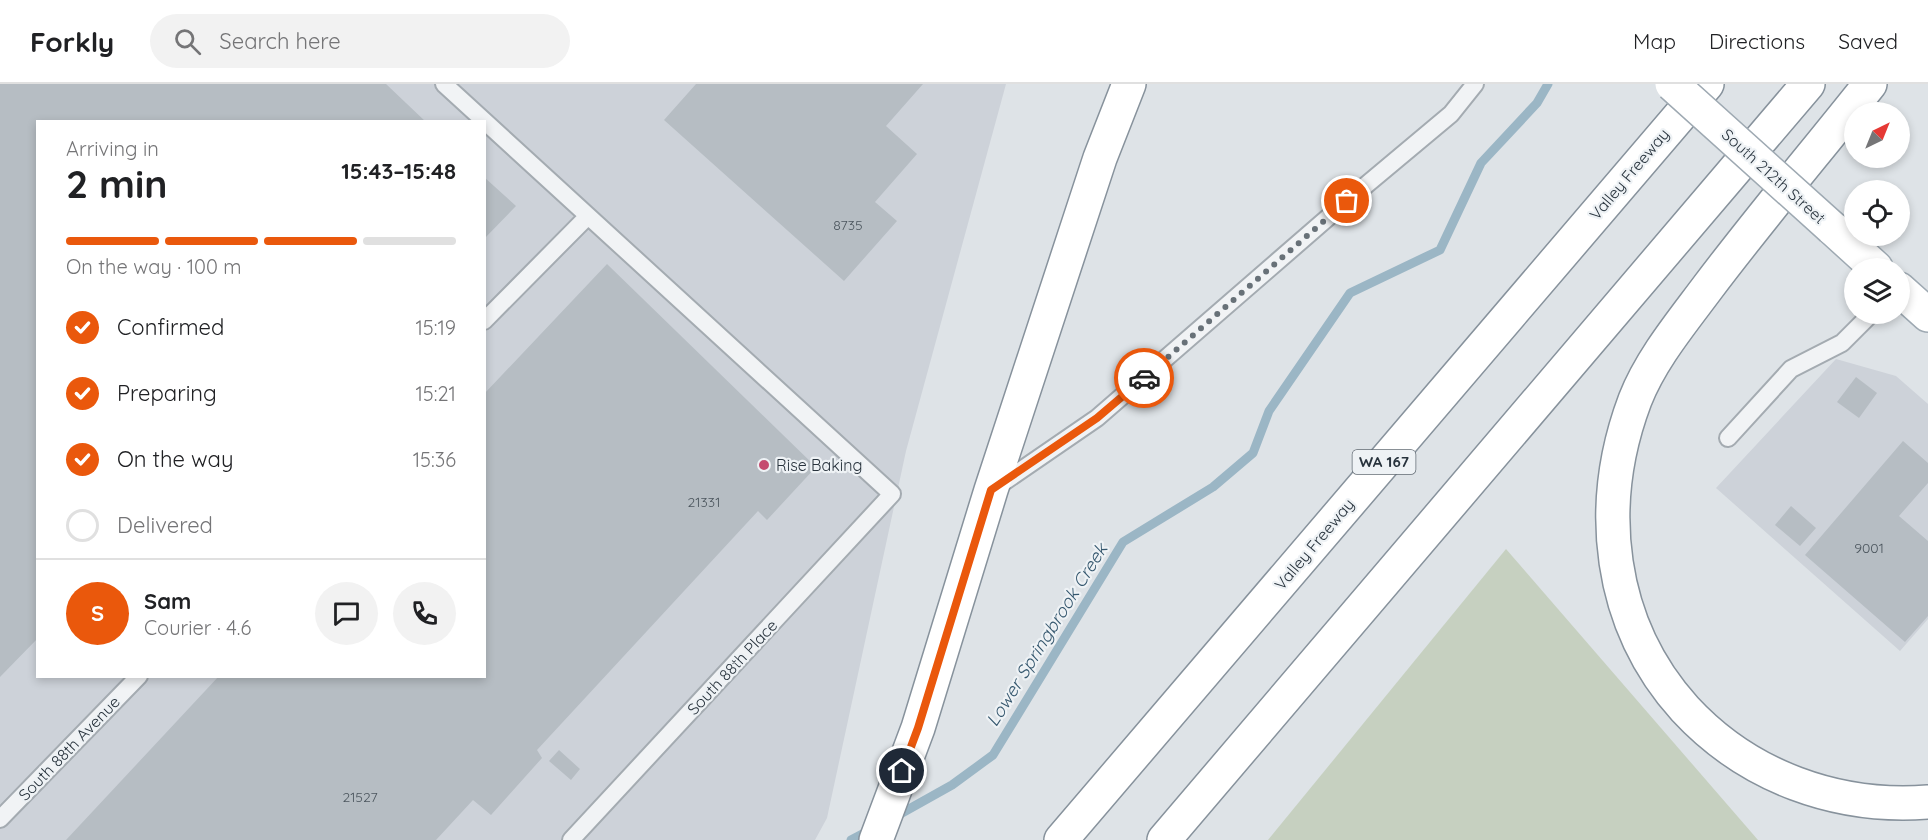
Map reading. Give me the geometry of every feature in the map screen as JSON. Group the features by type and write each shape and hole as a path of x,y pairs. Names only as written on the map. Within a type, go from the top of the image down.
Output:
{"main road":[{"path":"876,840 918,728 991,490 1100,158 1129,84"},
{"name":"South 212th Street","path":"1672,84 1865,258"},
{"name":"Valley Freeway","path":"1062,840 1707,84"},
{"path":"1164,840 1808,84"},
{"path":"1870,84 1741,243 1682,322 1647,376 1635,400 1619,456 1614,495 1613,542 1622,600 1644,649 1673,695 1715,738 1734,753 1777,777 1826,794 1893,804 1928,802"},
{"path":"1910,299 1928,315"}],"lane":[{"path":"444,84 483,120"},
{"path":"991,490 1097,418 1451,114 1475,84"},
{"path":"486,122 588,216 486,319"},
{"name":"South 88th Place","path":"572,840 892,494 588,216"},
{"path":"1728,438 1791,369 1842,343 1861,324"},
{"name":"South 88th Avenue","path":"0,819 137,678"}],"shaded area":[{"path":"0,84 1006,84 906,451 827,818 815,840 0,840"},
{"path":"1836,359 1896,376 1928,404 1928,619 1900,651 1716,488"}],"green space":[{"path":"1506,549 1758,840 1268,840"}],"building":[{"path":"0,84 386,84 424,120 36,120 36,640 0,677"},
{"path":"696,84 923,84 886,126 917,154 875,202 897,221 844,281 664,120"},
{"path":"486,179 516,206 486,237"},
{"path":"607,264 816,467 767,520 758,511 537,750 542,758 491,815 473,800 436,840 66,840 217,678 486,678 486,392"},
{"path":"1856,377 1877,393 1859,418 1837,402"},
{"path":"1903,441 1928,463 1928,483 1899,516 1928,541 1928,616 1905,642 1805,555"},
{"path":"1791,506 1816,528 1800,546 1775,525"},
{"path":"559,750 580,769 571,780 549,761"}],"waterway":[{"name":"Lower Springbrook Creek","path":"893,818 952,785 993,755 1123,542 1213,487 1253,453 1269,411 1350,293 1440,250 1481,163 1537,103 1548,84"},
{"name":"Lower Springbrook Creek","path":"851,840 870,830"}],"way so far":[{"path":"1144,378 1347,201"}],"place":[{"name":"Rise Baking","path":"764,465"}],"route":[{"path":"902,771 918,728 991,490 1097,418 1144,378"}]}
